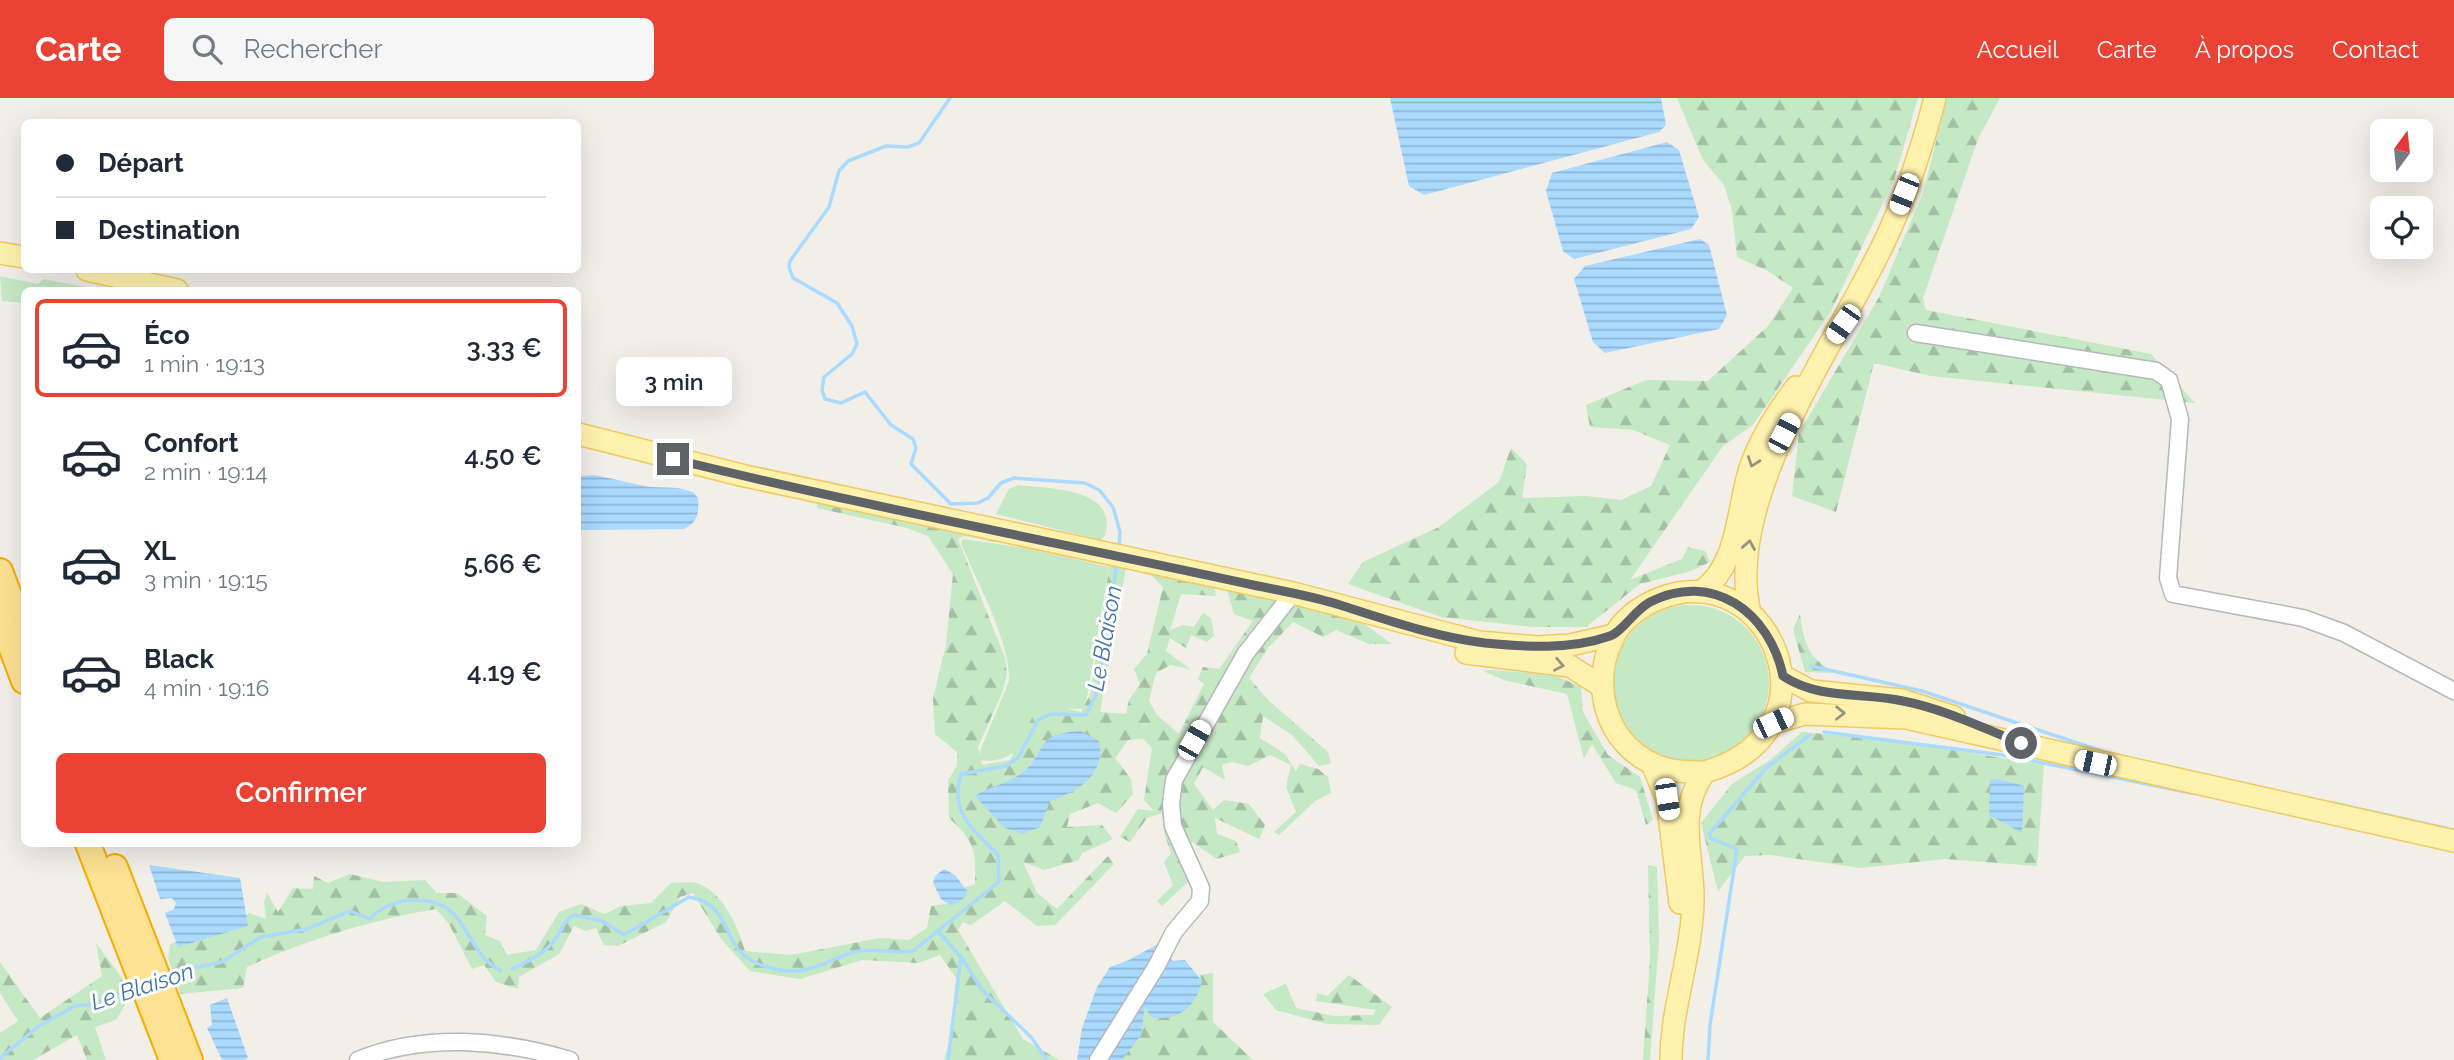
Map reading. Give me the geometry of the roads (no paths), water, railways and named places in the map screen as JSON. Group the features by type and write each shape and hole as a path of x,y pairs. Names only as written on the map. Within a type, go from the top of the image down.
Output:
{"highway":[{"path":"0,571 21,626"},
{"path":"0,617 21,673"},
{"path":"89,847 158,1001 190,1060"},
{"path":"107,847 142,963"},
{"path":"158,1001 172,1060"}],"main road":[{"path":"1750,612 1745,567 1755,515 1769,469 1784,433 1888,234 1920,155 1935,98"},
{"path":"0,253 21,256"},
{"path":"100,273 164,287"},
{"path":"1700,592 1715,583 1728,557 1750,468 1761,441 1786,401 1843,324"},
{"path":"581,435 745,476 1293,593 1446,636 1504,645 1570,645 1614,635"},
{"path":"1700,592 1727,598 1750,612 1773,643 1783,676 1781,700 1773,723 1754,749 1729,765 1705,772 1676,772 1652,764 1629,747 1614,729 1604,706 1601,687 1603,663 1614,635 1628,618 1648,603 1671,594 1700,592"},
{"path":"1377,617 1442,646 1476,656 1570,666 1589,676 1601,687"},
{"path":"1783,676 1811,691 1878,697 1923,706 2041,751"},
{"path":"1773,723 1805,713 1885,716 1961,729 2041,751 2454,841"},
{"path":"1652,764 1667,799 1680,894 1675,1024"},
{"path":"1671,1060 1691,936 1693,900 1686,818 1690,800 1705,772"}],"street":[{"path":"1916,333 2156,371 2169,380 2180,419 2168,578 2173,594 2303,618 2344,633 2454,691"},
{"path":"1098,1060 1156,967 1174,932 1200,901 1201,888 1173,826 1171,804 1174,780 1229,681 1293,593"},
{"path":"358,1060 408,1046 461,1042 521,1047 570,1060"}],"water":[{"path":"1390,98 1661,98 1666,125 1659,132 1424,195 1409,186"},
{"path":"1667,142 1679,150 1699,217 1691,229 1574,259 1563,251 1546,191 1552,173"},
{"path":"1700,239 1709,245 1727,315 1719,329 1605,353 1593,342 1574,279 1585,266"},
{"path":"595,475 649,487 678,488 693,492 698,498 697,516 684,529 581,530 582,476"},
{"path":"1081,731 1099,741 1099,763 1088,780 1079,787 1050,801 1040,827 1023,834 1005,828 975,796 1019,775 1029,767 1047,740 1065,733"},
{"path":"1999,779 2024,786 2022,833 1989,815 1990,780"},
{"path":"149,865 240,878 248,926 178,947 165,913 174,909 176,903 172,898 160,899"},
{"path":"944,869 955,875 967,891 965,897 952,906 941,899 933,883 935,876"},
{"path":"1156,945 1173,961 1185,960 1202,981 1195,998 1184,1011 1170,1017 1151,1017 1145,1007 1141,1035 1122,1060 1077,1060 1082,1028 1097,987 1110,967"},
{"path":"227,998 248,1058 245,1060 222,1060 207,1028 212,1025 210,1005"}],"waterway":[{"name":"Le Blaison","path":"950,98 919,143 908,147 886,146 848,161 839,171 829,207 790,261 793,278 837,303 852,326 857,344 852,354 824,377 822,390 825,399 841,403 865,392 891,425 913,439 916,448 911,464 951,504 978,503 988,498 1001,483 1014,478 1085,483 1099,490 1113,507 1120,532 1119,548"},
{"name":"Le Blaison","path":"512,969 548,948 574,915 602,921 624,935 689,897 709,904 720,917 738,949 752,961 770,968 800,971 859,951 913,951 999,882 998,855 972,828 961,810 958,800 961,774 1006,766 1018,758 1038,720 1051,714 1086,715 1097,693 1117,563"},
{"path":"1811,666 1922,691 2107,753"},
{"path":"1824,732 2010,756"},
{"path":"1708,1060 1710,1025 1737,849 1710,838 1710,833 1767,767 1810,735"},
{"path":"2018,758 2191,793"},
{"path":"2333,803 2454,830"},
{"name":"Le Blaison","path":"165,974 222,962 261,937 307,929 350,911 370,919 390,905 414,900 432,902 456,916 479,951 501,971"},
{"path":"938,931 961,957 948,1060"},
{"path":"962,958 982,990 1031,1037 1047,1060"},
{"name":"Le Blaison","path":"0,1058 39,1026 75,1006 101,1003 132,986"}]}
